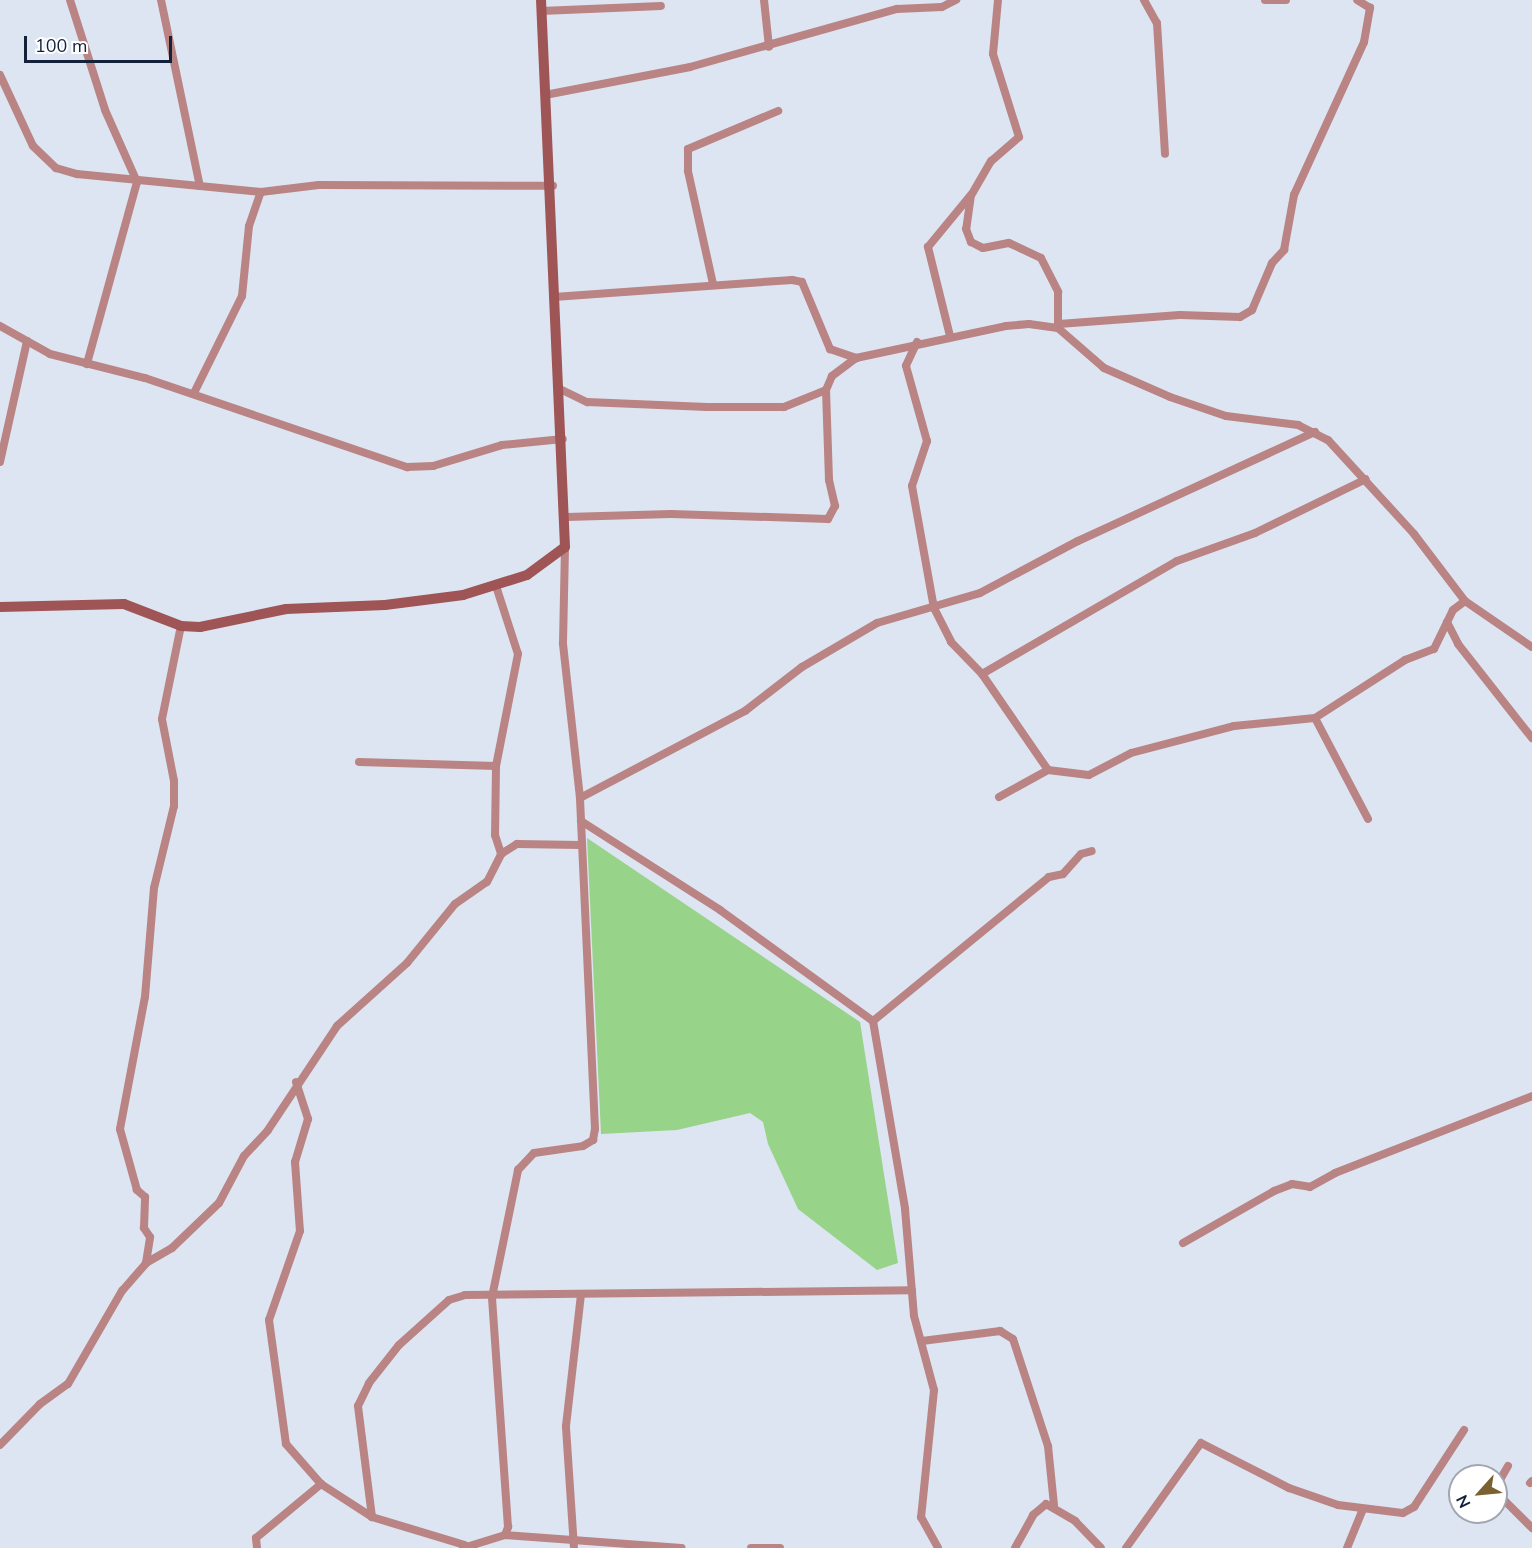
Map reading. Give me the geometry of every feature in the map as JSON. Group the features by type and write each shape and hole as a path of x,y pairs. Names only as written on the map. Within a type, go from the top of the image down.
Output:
{"street":[{"path":"70,0 105,110 137,182 87,364"},
{"path":"161,0 200,186"},
{"path":"764,0 769,47"},
{"path":"545,95 690,68 897,9 942,7 956,0"},
{"path":"950,336 928,247 972,195 991,160 1019,136 993,54 998,0"},
{"path":"1144,0 1155,16 1159,34 1165,154"},
{"path":"1265,0 1286,0"},
{"path":"567,517 671,514 828,519 835,506 829,480 826,390 832,376 856,358 917,342 1029,324 1058,326 1180,315 1240,317 1252,310 1272,263 1284,250 1294,195 1364,42 1370,8 1357,0"},
{"path":"506,1535 507,1477 492,1297 522,1160 534,1153 583,1146 592,1140 595,1129 580,798 563,643 567,517 562,390 555,297 553,186 545,95 541,5 661,6"},
{"path":"0,75 43,158 77,174 137,182 261,192 319,185 553,186"},
{"path":"712,284 688,171 688,149 778,111"},
{"path":"194,393 242,296 249,226 261,192"},
{"path":"972,195 966,221 971,242 983,248 1009,243 1041,258 1058,292 1058,326 1104,368 1178,401 1226,416 1281,422 1315,432 1366,478 1465,601 1532,647"},
{"path":"555,297 712,284 802,282 830,349 856,358"},
{"path":"0,326 50,354 194,393 407,467 433,466 502,445 563,439"},
{"path":"0,462 27,341"},
{"path":"917,342 906,366 927,441 912,486 934,608 951,642 982,674 1048,770"},
{"path":"562,390 587,402 707,407 784,406 826,390"},
{"path":"580,798 745,711 802,667 877,623 980,593 1078,541 1315,432"},
{"path":"982,674 1065,630 1160,569 1255,533 1366,478"},
{"path":"0,607 124,604 181,626 200,627 314,606 426,600 496,586 527,575 565,547"},
{"path":"496,586 518,654 496,766 495,835 501,854"},
{"path":"999,797 1048,770 1089,775 1131,753 1234,726 1316,718 1416,654 1434,649 1447,622 1465,601"},
{"path":"1447,622 1458,644 1532,738"},
{"path":"146,1263 150,1237 144,1228 145,1197 137,1190 120,1129 145,998 154,888 174,807 174,781 162,718 181,626"},
{"path":"1316,718 1368,819"},
{"path":"359,762 496,766"},
{"path":"581,821 720,910 873,1021 903,1200 912,1290 934,1400 921,1517 935,1547"},
{"path":"0,1445 40,1404 68,1384 122,1291 146,1263 172,1248 210,1214 296,1082 348,1014 407,963 455,904 487,882 501,854 518,844 581,845"},
{"path":"873,1021 1048,877 1063,874 1081,854 1092,851"},
{"path":"296,1082 308,1119 295,1162 300,1232 269,1320 286,1444 321,1484 372,1517 464,1547 506,1535 574,1544 682,1548"},
{"path":"1183,1243 1274,1191 1292,1184 1310,1187 1335,1173 1532,1096"},
{"path":"372,1517 358,1422 362,1394 399,1345 449,1300 465,1295 492,1297 912,1290"},
{"path":"574,1544 566,1426 581,1295"},
{"path":"922,1341 1000,1331 1013,1339 1047,1446 1054,1505 1101,1548"},
{"path":"1126,1548 1201,1443 1289,1488 1363,1509 1403,1513 1414,1507 1464,1430"},
{"path":"257,1548 258,1536 321,1484"},
{"path":"1508,1504 1532,1528"},
{"path":"1016,1548 1039,1507 1054,1505"},
{"path":"1347,1548 1363,1509"},
{"path":"751,1548 780,1548"}],"green space":[{"path":"587,838 860,1022 898,1263 877,1270 798,1209 768,1144 763,1122 750,1113 677,1130 601,1134"}]}
